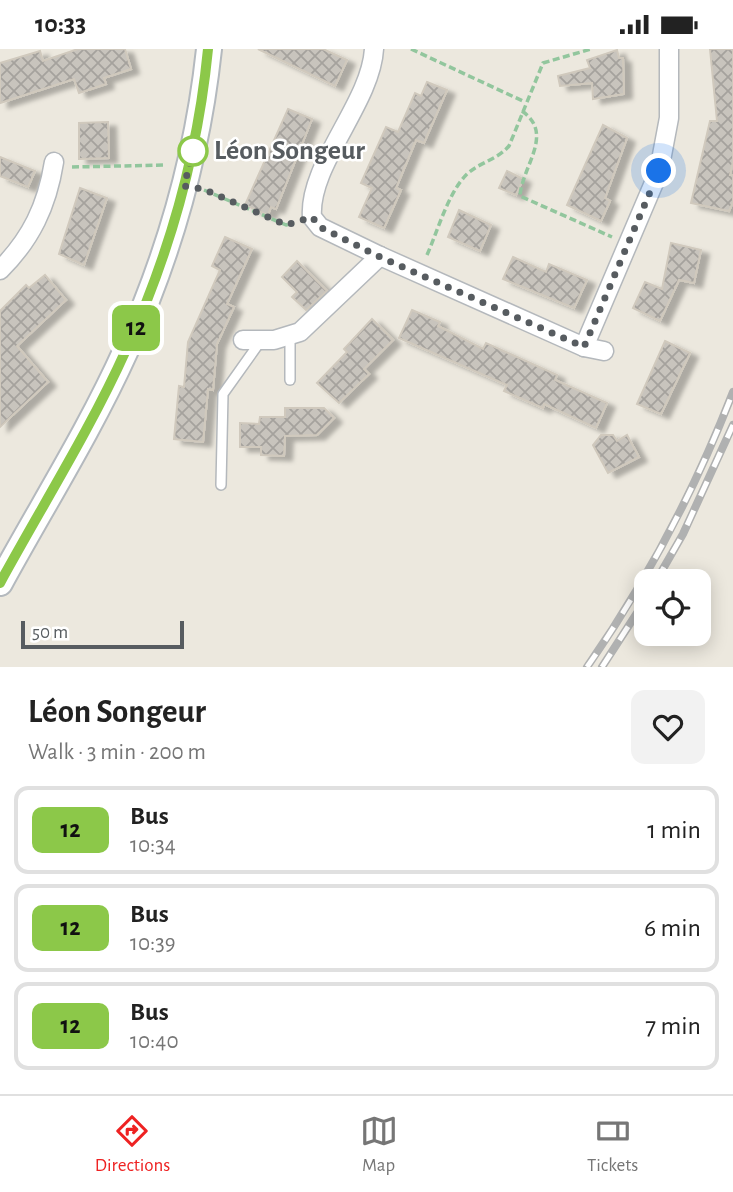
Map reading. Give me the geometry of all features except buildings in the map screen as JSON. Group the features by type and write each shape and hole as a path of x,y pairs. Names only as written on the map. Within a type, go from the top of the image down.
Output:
{"street":[{"path":"0,583 96,411 148,297 184,186 199,119 209,49"},
{"path":"374,49 369,72 315,192 312,217 320,227 380,257 584,347 604,351"},
{"path":"584,347 630,244 663,156 671,93 669,49"},
{"path":"0,270 19,251 34,228 48,195 53,165"},
{"path":"252,340 290,336 312,324 380,257"}],"lane":[{"path":"290,336 290,380"},
{"path":"221,485 223,394 252,340"}],"path":[{"path":"411,49 525,102"},
{"path":"419,272 461,183 476,167 500,156 509,145 543,63 592,49"},
{"path":"522,111 533,118 538,134 520,196 630,244"},
{"path":"53,165 160,164"},
{"path":"184,186 203,189 286,225 312,217"}],"railway":[{"path":"587,667 650,568 703,464 733,392"},
{"path":"663,569 683,534 733,425"},
{"path":"602,667 634,618"}],"bus line":[{"name":"12","path":"0,583 96,411 140,319 164,254 189,168 199,119 208,49"}],"place":[{"name":"Léon Songeur","path":"193,151"}],"route":[{"path":"193,151 184,186 203,189 286,225 312,217 320,227 380,257 584,347 651,196 659,171"}]}
